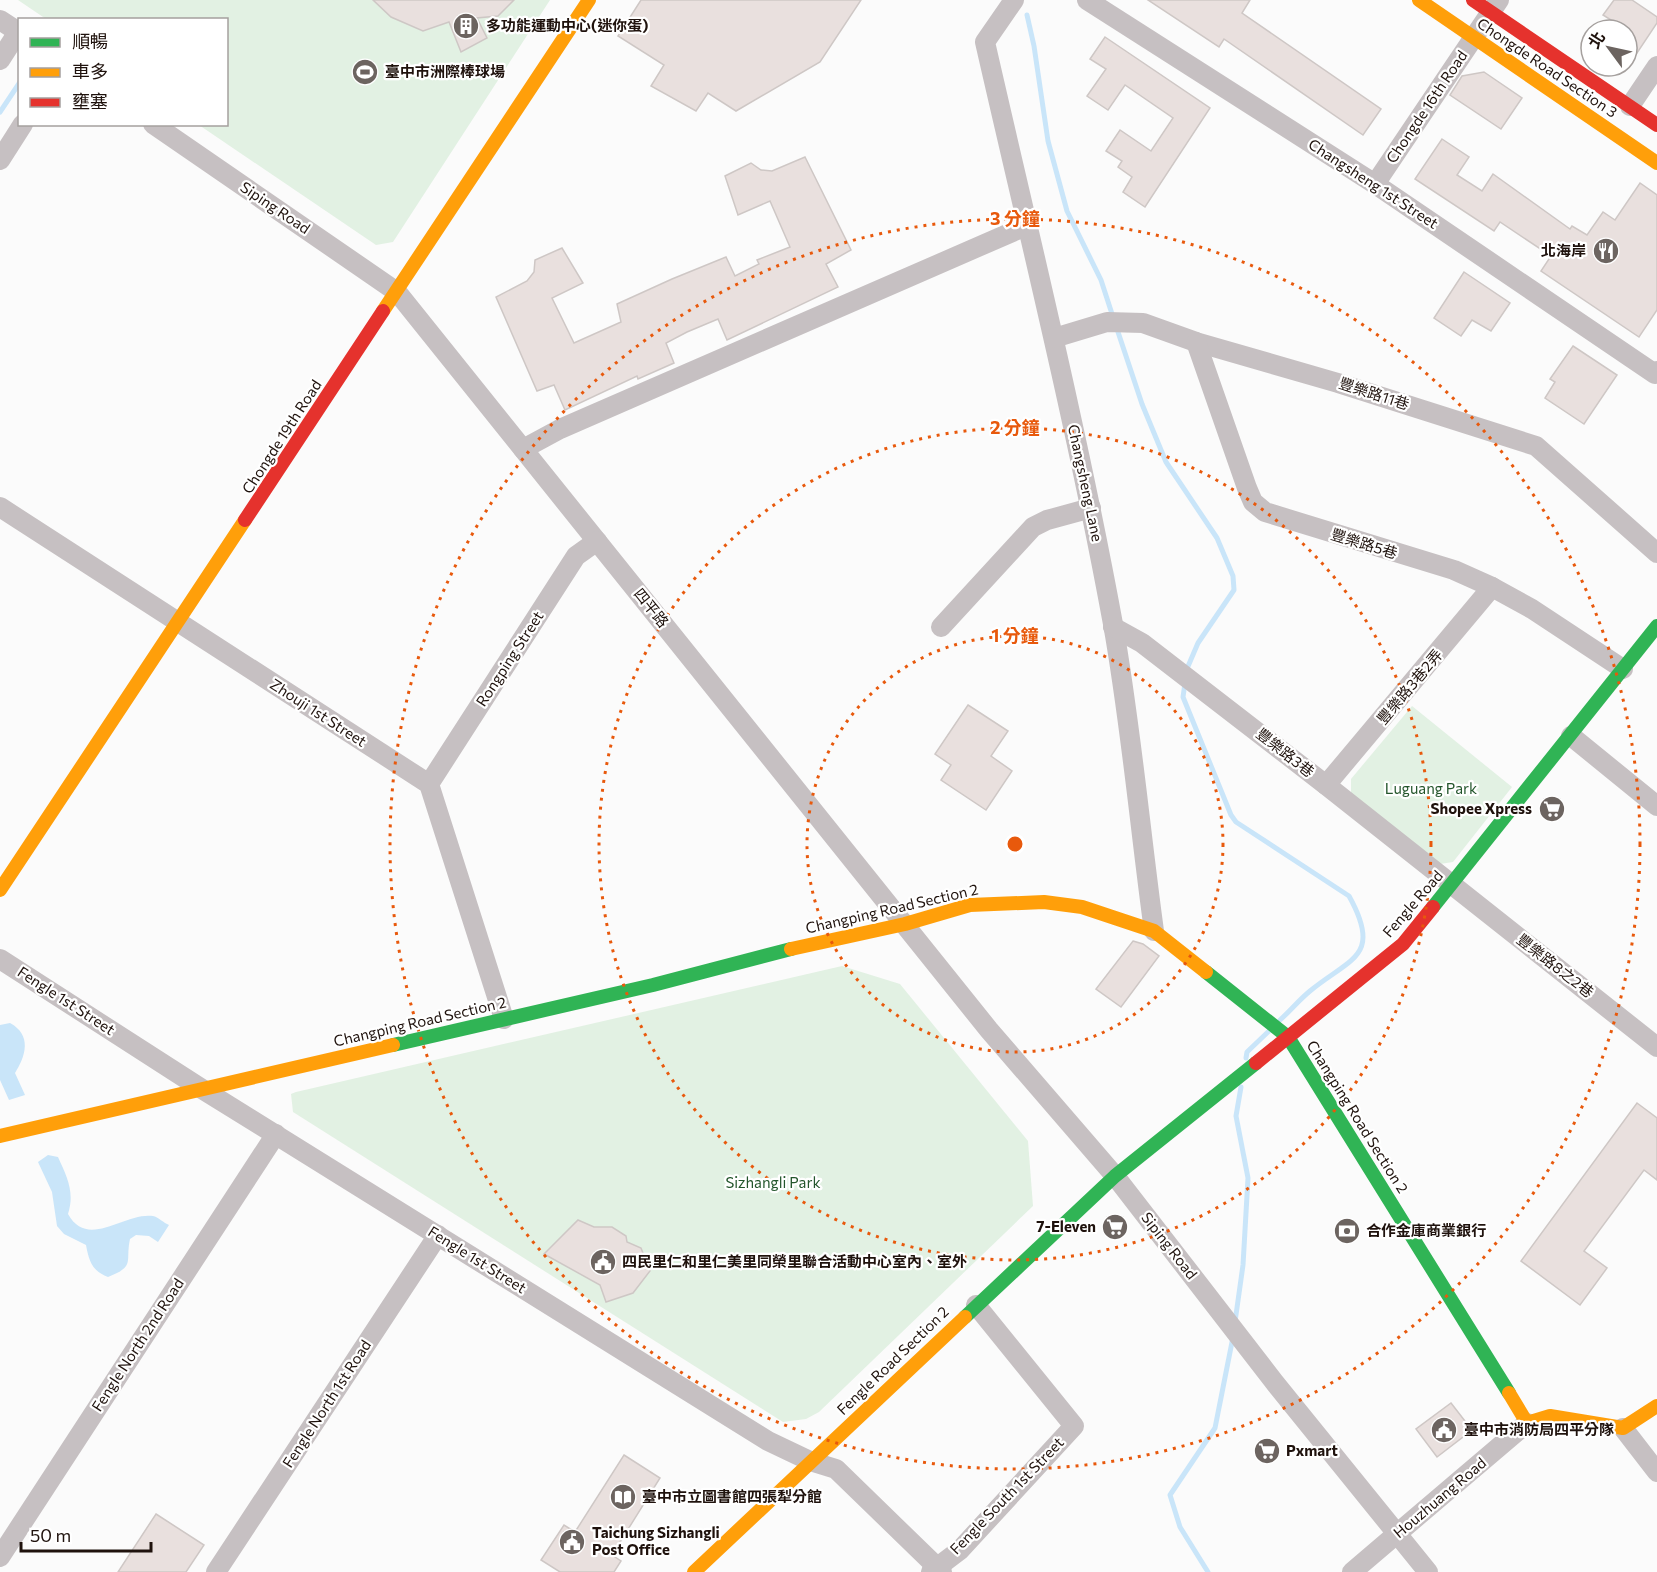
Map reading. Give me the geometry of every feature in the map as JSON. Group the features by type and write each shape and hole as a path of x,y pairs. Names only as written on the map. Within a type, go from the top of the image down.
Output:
{"street":[{"name":"Chongde 19th Road","path":"0,890 589,0"},
{"name":"Changsheng Lane","path":"1014,0 985,42 1026,226 1054,338 1113,627 1154,931"},
{"name":"Changsheng 1st Street","path":"1087,0 1375,184 1656,372"},
{"name":"Chongde Road Section 3","path":"1419,0 1657,163"},
{"name":"Chongde Road Section 3","path":"1473,0 1495,6 1657,125"},
{"name":"Chongde 16th Road","path":"1375,184 1495,6"},
{"path":"0,20 18,31"},
{"path":"0,60 18,33"},
{"path":"1630,106 1657,66"},
{"path":"0,160 22,126"},
{"name":"Siping Road","path":"156,126 397,292"},
{"path":"523,449 560,429 1026,226"},
{"name":"四平路","path":"397,292 905,924"},
{"name":"豐樂路11巷","path":"1054,338 1107,322 1143,323 1196,342 1338,382 1536,446 1657,553"},
{"name":"豐樂路5巷","path":"1196,342 1247,488 1253,502 1265,512 1454,570 1532,609 1623,669"},
{"name":"Zhouji 1st Street","path":"0,507 429,784"},
{"path":"941,627 1033,527 1047,520 1090,508"},
{"name":"Rongping Street","path":"429,784 576,556 597,541"},
{"name":"豐樂路3巷2弄","path":"1326,785 1492,587"},
{"name":"Fengle Road","path":"1115,1176 1403,944 1657,626"},
{"name":"豐樂路3巷","path":"1113,627 1142,644 1452,885"},
{"path":"1571,736 1657,806"},
{"path":"429,784 504,1019"},
{"name":"豐樂路8之2巷","path":"1452,885 1657,1047"},
{"name":"Changping Road Section 2","path":"0,1136 504,1019 839,937 905,924 970,905 1050,903 1082,907 1154,931 1288,1037 1527,1424"},
{"name":"Siping Road","path":"905,924 989,1030 1115,1176 1268,1374 1428,1572"},
{"name":"Fengle 1st Street","path":"0,959 202,1089 768,1441 810,1461 836,1469 936,1570"},
{"name":"Fengle North 2nd Road","path":"0,1557 276,1134"},
{"name":"Fengle Road Section 2","path":"694,1572 1115,1176"},
{"name":"Fengle North 1st Road","path":"216,1572 438,1235"},
{"name":"Fengle South 1st Street","path":"936,1570 960,1550 1074,1426 976,1305"},
{"path":"1527,1424 1550,1416 1623,1428 1657,1406"},
{"name":"Houzhuang Road","path":"1352,1572 1527,1424"},
{"path":"1623,1428 1657,1472"}],"green space":[{"name":"臺中市洲際棒球場","path":"18,0 550,0 393,242 376,245 200,126 228,126 228,18 45,18"},
{"name":"Luguang Park","path":"1412,706 1512,787 1453,862 1440,864 1351,793 1351,779"},
{"name":"Sizhangli Park","path":"842,966 900,984 1028,1141 1033,1206 819,1412 806,1419 783,1422 293,1112 291,1094 296,1092"}],"water":[{"path":"10,1023 22,1033 24,1040 24,1053 15,1073 25,1095 9,1100 0,1080 0,1025"},
{"path":"48,1155 58,1157 64,1171 71,1199 68,1214 76,1224 86,1229 96,1229 142,1216 153,1216 169,1225 158,1242 149,1236 136,1235 130,1239 128,1262 123,1270 108,1277 98,1272 90,1261 86,1245 64,1234 57,1226 52,1192 38,1162"}],"building":[{"name":"多功能運動中心(迷你蛋)","path":"373,0 514,0 498,16 477,18 487,38 461,52 449,22 423,31 391,17"},
{"path":"641,0 861,0 820,62 736,111 708,93 696,111 651,86 664,65 618,36"},
{"path":"1148,0 1250,0 1242,13 1381,109 1363,135 1224,39 1219,47"},
{"path":"1614,0 1632,0 1657,17 1657,23 1639,50 1639,18 1608,18 1603,15"},
{"path":"1105,37 1210,108 1145,207 1123,192 1132,177 1118,167 1122,161 1106,151 1120,130 1151,151 1173,118 1125,85 1108,110 1087,96 1106,69 1090,59"},
{"path":"1484,72 1522,98 1501,129 1450,95 1462,76"},
{"name":"北海岸","path":"1442,139 1469,157 1457,175 1482,191 1493,174 1570,229 1572,226 1587,235 1603,212 1615,220 1640,183 1657,195 1657,310 1639,337 1541,271 1551,256 1500,222 1494,231 1415,179"},
{"path":"805,157 851,250 826,264 838,287 727,340 718,319 687,332 666,343 674,363 638,379 637,376 565,410 554,385 537,391 496,297 527,281 534,272 535,260 562,248 583,283 552,298 574,343 621,322 617,304 672,279 726,257 735,276 759,264 757,260 790,247 770,201 738,215 725,176 751,163 761,170 772,171"},
{"path":"1464,272 1510,303 1491,331 1472,320 1461,336 1434,318"},
{"path":"1573,346 1617,375 1584,424 1545,398 1555,382 1550,379"},
{"path":"968,705 1008,731 991,756 1012,771 986,810 941,780 951,765 935,754"},
{"path":"1133,941 1143,944 1159,956 1121,1007 1096,989"},
{"path":"1637,1103 1657,1118 1657,1180 1644,1170 1584,1251 1607,1268 1580,1305 1521,1261"},
{"name":"四民里仁和里仁美里同榮里聯合活動中心室內、室外","path":"578,1220 594,1227 612,1227 626,1236 627,1242 641,1248 650,1271 633,1293 606,1302 600,1285 544,1254"},
{"name":"臺中市消防局四平分隊","path":"1451,1403 1472,1430 1437,1457 1416,1429"},
{"path":"624,1455 660,1478 612,1555 621,1561 614,1572 560,1572 541,1560 564,1525 575,1532"},
{"path":"156,1514 204,1545 186,1572 118,1572"}],"waterway":[{"path":"1027,15 1034,46 1048,141 1067,211 1101,280 1113,317"},
{"path":"0,112 18,85"},
{"path":"1116,326 1142,404 1166,462 1217,538 1233,576 1234,590 1198,643 1186,671"},
{"path":"1185,683 1183,697 1231,815 1236,822 1349,896 1359,916 1363,932 1362,944 1357,954 1349,963 1310,991 1280,1020"},
{"path":"1246,1058 1247,1052 1269,1031"},
{"path":"1235,1322 1243,1265 1248,1178 1236,1116 1241,1087"},
{"path":"1208,1572 1180,1527 1170,1495 1215,1428 1233,1337"}],"traffic: fast":[{"path":"1433,907 1657,626"},
{"path":"393,1045 653,985 791,949"},
{"path":"1206,972 1288,1037 1509,1393"},
{"path":"965,1317 1115,1176 1256,1063"}],"traffic: slow":[{"path":"383,311 589,0"},
{"path":"1419,0 1657,163"},
{"path":"0,890 245,520"},
{"path":"791,949 905,924 970,905 1044,902 1082,907 1154,931 1206,972"},
{"path":"0,1136 393,1045"},
{"path":"694,1572 965,1317"},
{"path":"1509,1393 1527,1423 1550,1416 1623,1428 1657,1406"}],"traffic: jam":[{"path":"1473,0 1657,125"},
{"path":"245,520 383,311"},
{"path":"1256,1063 1403,944 1433,907"}],"place":[{"name":"多功能運動中心(迷你蛋)","path":"466,26"},
{"name":"臺中市洲際棒球場","path":"365,72"},
{"name":"北海岸","path":"1606,251"},
{"name":"Shopee Xpress","path":"1552,809"},
{"name":"7-Eleven","path":"1115,1227"},
{"name":"合作金庫商業銀行","path":"1347,1231"},
{"name":"四民里仁和里仁美里同榮里聯合活動中心室內、室外","path":"603,1262"},
{"name":"臺中市消防局四平分隊","path":"1444,1430"},
{"name":"Pxmart","path":"1267,1451"},
{"name":"臺中市立圖書館四張犁分館","path":"623,1497"},
{"name":"Taichung Sizhangli Post Office","path":"572,1542"}]}
